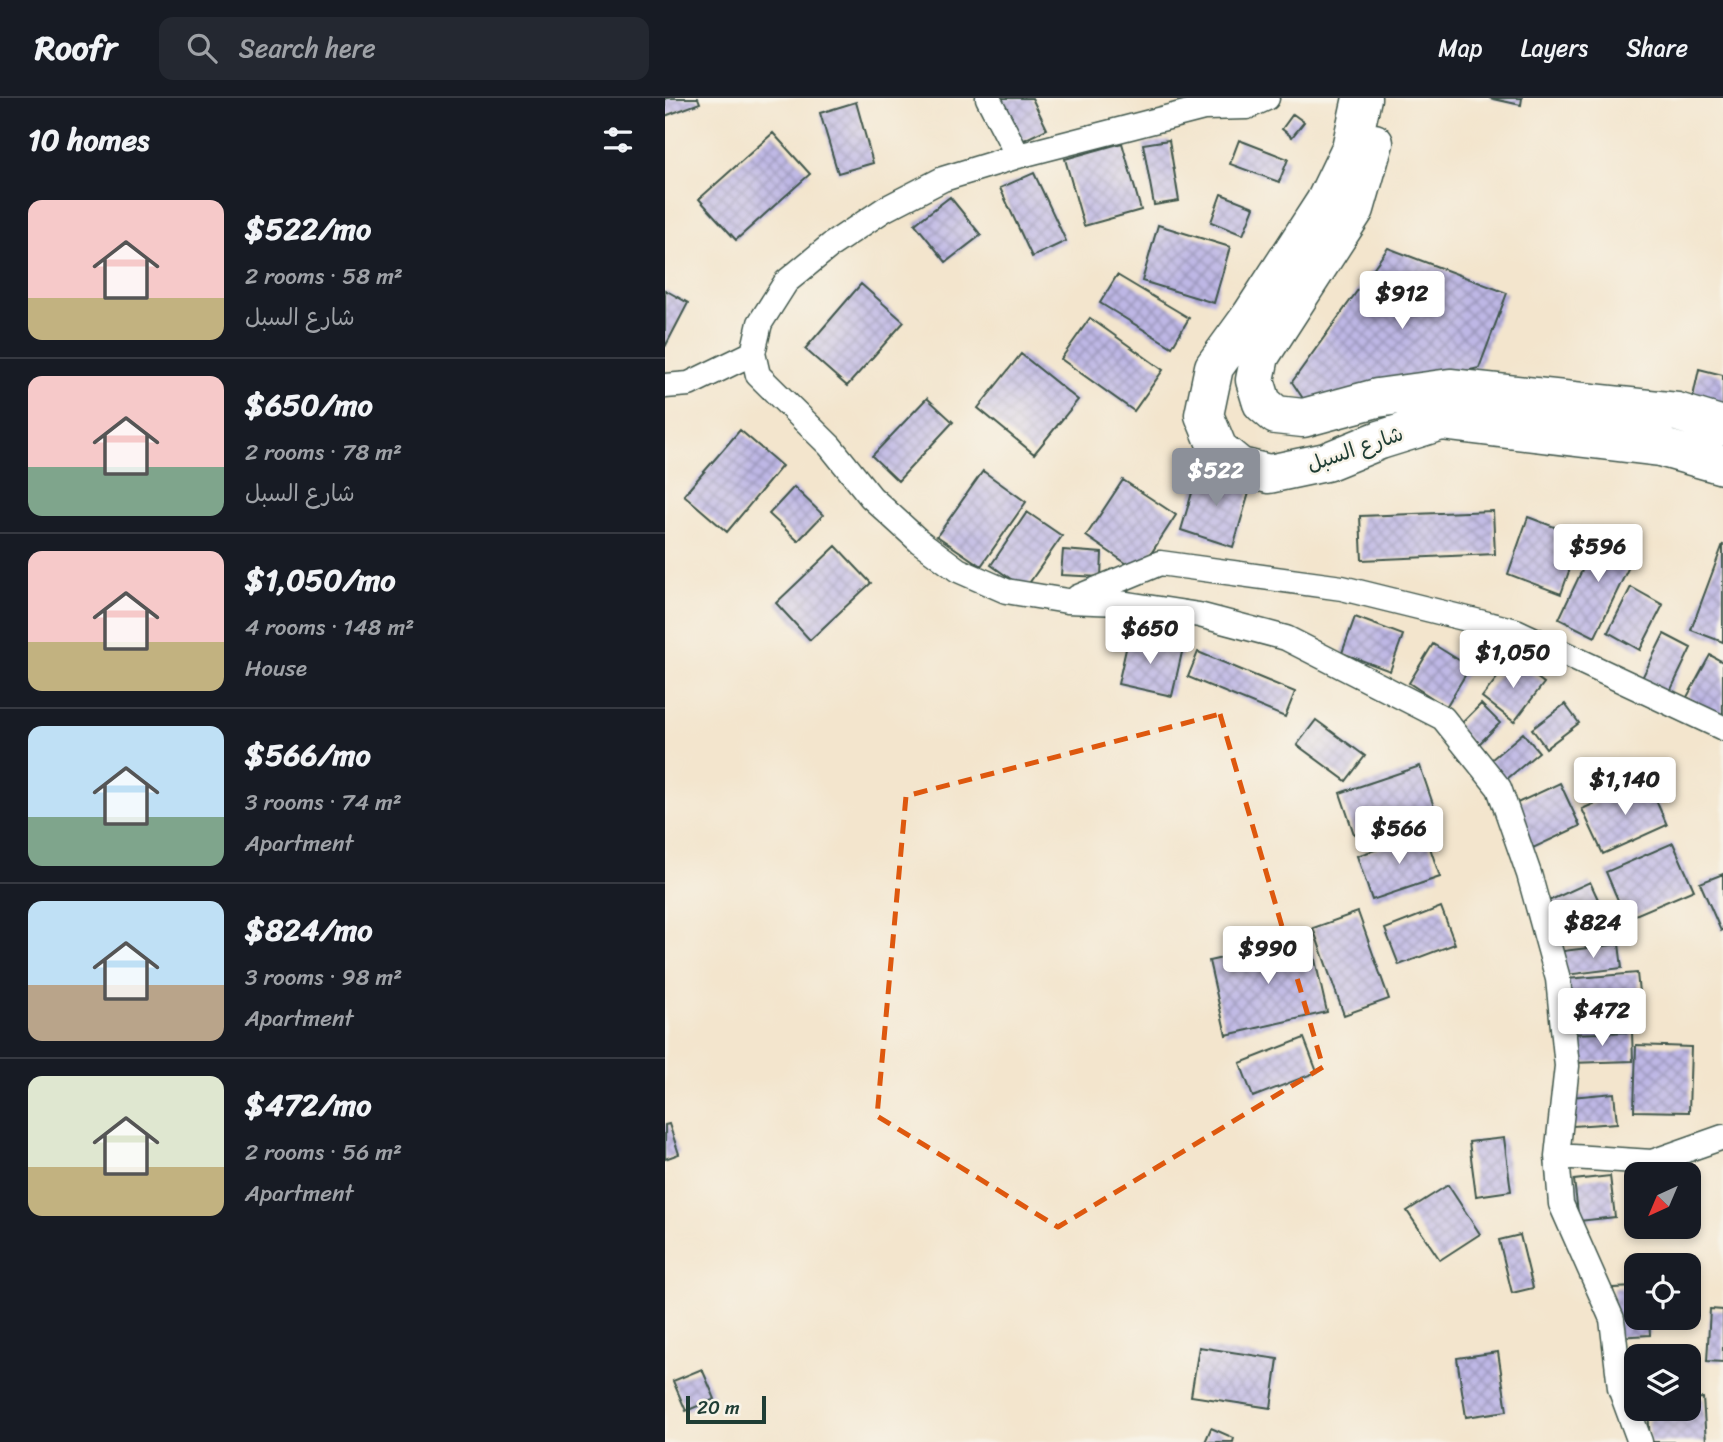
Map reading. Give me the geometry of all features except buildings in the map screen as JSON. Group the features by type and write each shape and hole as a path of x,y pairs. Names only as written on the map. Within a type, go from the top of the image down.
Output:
{"main road":[{"name":"شارع السبل","path":"1362,98 1350,148 1325,202 1251,316 1214,367 1204,415 1218,449 1240,467 1269,474 1326,462 1380,440 1441,421 1660,447 1723,465"},
{"name":"شارع السبل","path":"1383,98 1355,209 1261,356 1255,380 1262,403 1276,415 1303,418 1377,398 1450,388 1677,412 1723,426"}],"street":[{"path":"988,98 1018,156"},
{"path":"1267,98 1247,107 1204,108 1018,156 943,178 885,209 831,245 786,282 760,323 753,353 758,375 830,446 871,497 919,541 958,570 1006,591 1067,601 1121,603 1199,615 1286,638 1443,718 1499,788 1529,874 1558,979 1567,1066 1557,1156 1561,1204 1612,1319 1620,1388 1640,1442"},
{"path":"665,386 689,384 753,353"},
{"path":"1067,601 1160,563 1342,588 1516,631 1723,728"},
{"path":"1557,1156 1652,1162 1723,1138"}],"highlighted area":[{"path":"1220,714 1323,1067 1058,1227 877,1116 906,796"}]}
